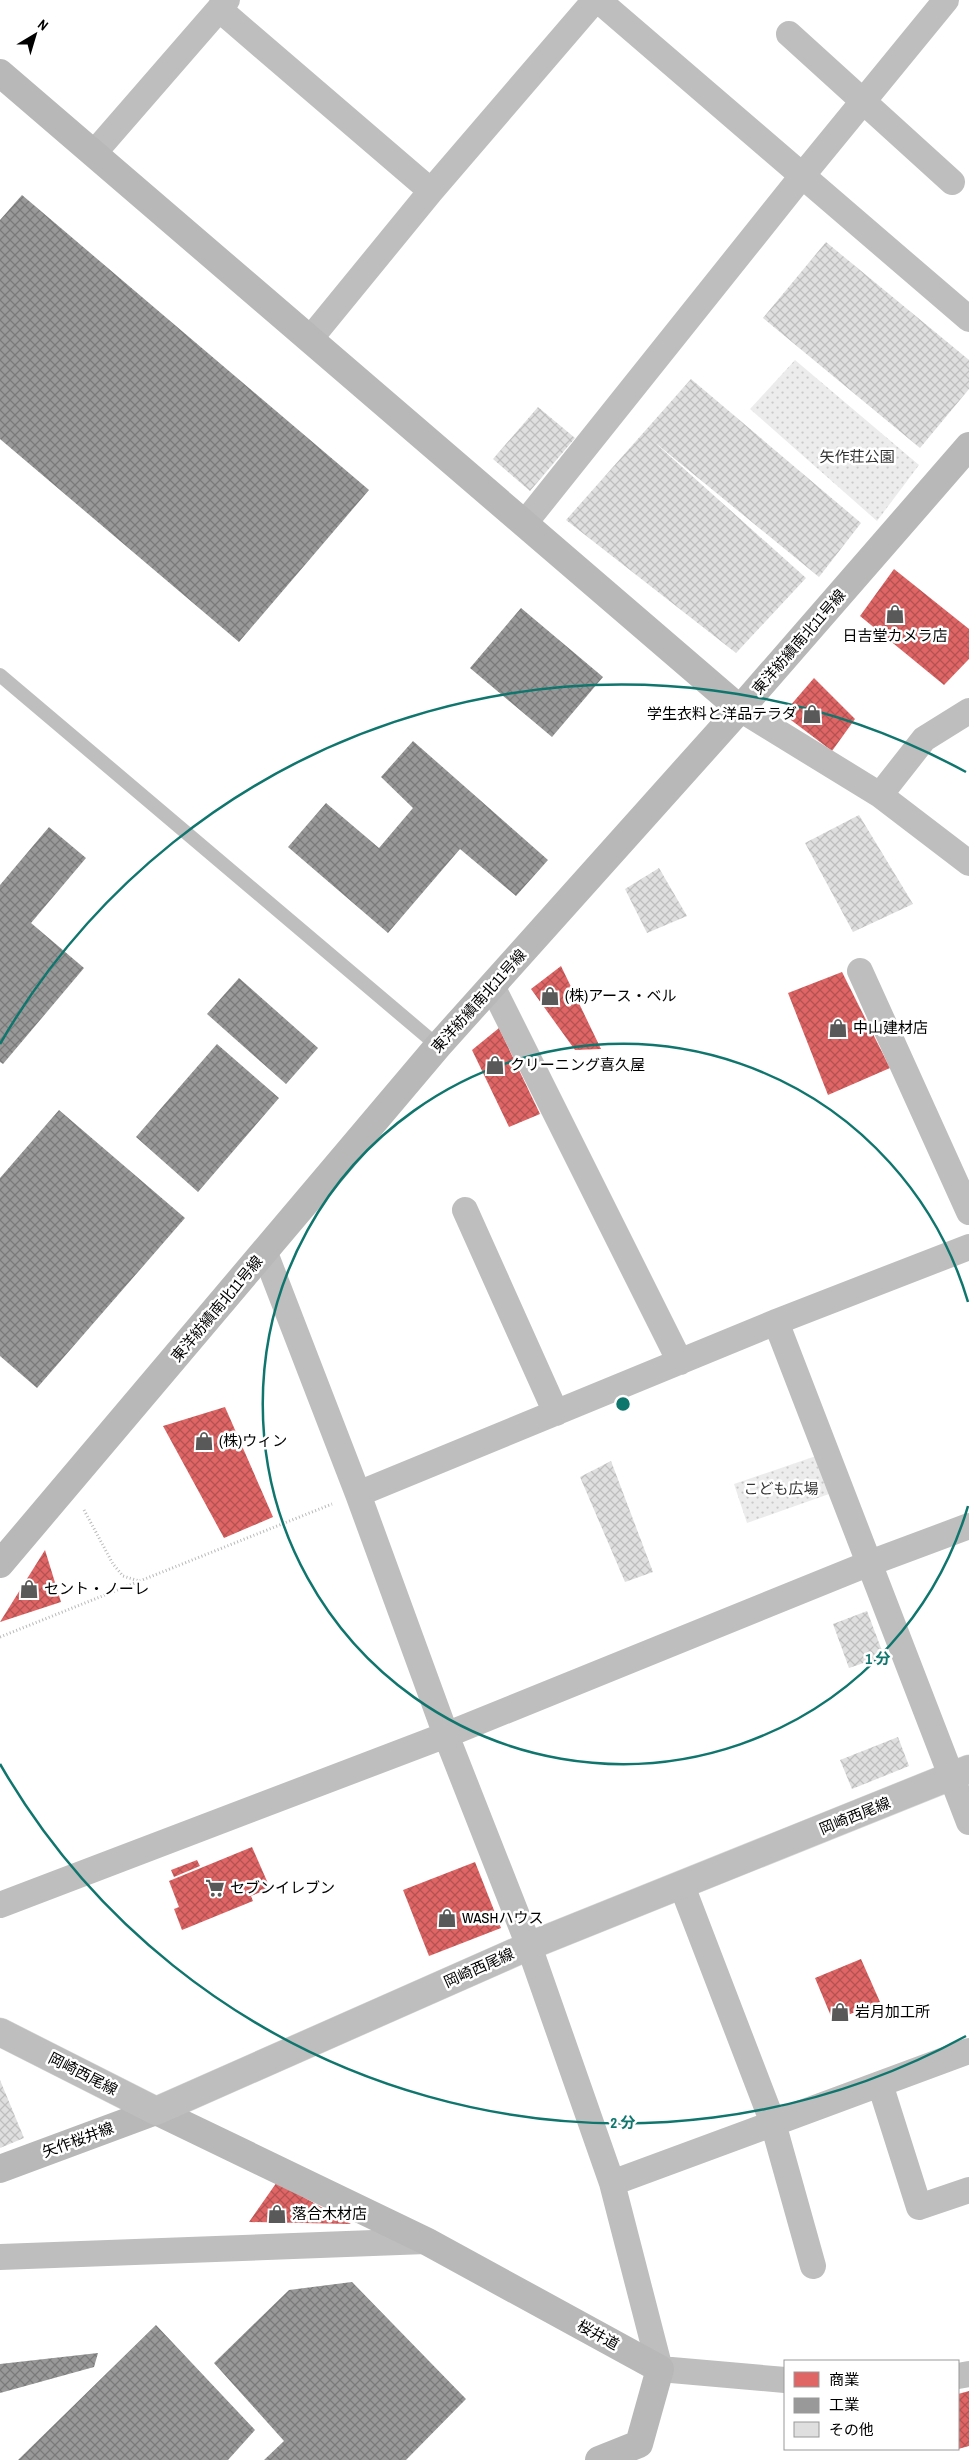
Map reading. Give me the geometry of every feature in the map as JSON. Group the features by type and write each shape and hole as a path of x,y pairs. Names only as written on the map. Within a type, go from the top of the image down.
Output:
{"main road":[{"name":"岡崎西尾線","path":"0,2032 156,2111 529,1946 960,1773"}],"street":[{"path":"310,339 431,191 596,0 969,319"},
{"path":"524,524 802,176 946,0"},
{"path":"94,154 223,4 431,191"},
{"path":"789,34 952,182"},
{"path":"0,73 740,709 880,795 969,863"},
{"name":"東洋紡績南北11号線","path":"0,1564 438,1046 740,709 969,446"},
{"path":"880,795 924,739 969,711"},
{"path":"860,971 969,1212"},
{"path":"492,986 680,1362"},
{"path":"465,1210 556,1413"},
{"path":"358,1494 776,1322 968,1250"},
{"path":"264,1253 358,1494 446,1735 529,1946 612,2183 660,2369 642,2452 599,2460"},
{"path":"776,1322 870,1564 960,1773 969,1822"},
{"path":"0,1906 446,1735 969,1526"},
{"path":"682,1886 773,2123 814,2266"},
{"path":"612,2183 969,2051"},
{"path":"880,2084 920,2207 969,2190"},
{"name":"矢作桜井線","path":"0,2169 156,2111"},
{"name":"桜井道","path":"156,2111 426,2241 660,2369 784,2380"},
{"path":"0,2257 426,2241"}],"lane":[{"path":"0,675 438,1046"}],"path":[{"path":"69,1483 113,1564 123,1576 140,1581"},
{"path":"0,1637 358,1494"}],"green space":[{"name":"矢作荘公園","path":"795,360 919,465 877,521 750,409"},
{"name":"こども広場","path":"816,1456 829,1494 747,1523 734,1484"}],"building: 商業":[{"path":"894,569 969,629 969,659 944,685 860,616"},
{"path":"814,678 855,719 832,751 783,714"},
{"path":"561,966 601,1049 575,1050 531,989"},
{"path":"842,972 890,1068 828,1095 788,993"},
{"path":"499,1028 540,1114 509,1127 472,1050"},
{"path":"225,1407 273,1517 224,1538 163,1426"},
{"path":"45,1550 61,1602 0,1622"},
{"path":"252,1847 270,1888 251,1896 253,1901 182,1930 174,1909 179,1907 169,1881"},
{"path":"197,1860 200,1866 174,1877 171,1870"},
{"path":"475,1862 501,1928 429,1956 403,1890"},
{"path":"861,1959 880,2002 833,2021 815,1978"},
{"path":"277,2182 351,2224 249,2222"},
{"path":"969,2391 969,2446 959,2449 959,2394"}],"building: 工業":[{"path":"22,195 369,490 239,642 0,439 0,220"},
{"path":"521,608 603,677 552,737 470,668"},
{"path":"413,741 548,860 516,896 460,849 388,933 288,847 326,803 379,848 413,808 381,777"},
{"path":"49,827 86,858 31,923 84,968 3,1064 0,1062 0,885"},
{"path":"239,978 318,1048 286,1084 207,1014"},
{"path":"217,1044 279,1098 198,1192 136,1137"},
{"path":"59,1110 185,1218 37,1388 0,1356 0,1178"},
{"path":"352,2282 466,2399 406,2460 264,2460 284,2441 214,2363 289,2290"},
{"path":"156,2325 255,2430 228,2460 18,2460"},
{"path":"98,2353 94,2367 0,2393 0,2364"}],"building: その他":[{"path":"826,242 969,360 969,389 920,448 763,318"},
{"path":"691,379 861,523 819,577 653,441 806,578 736,653 566,520"},
{"path":"538,407 575,438 530,491 493,459"},
{"path":"859,815 913,904 853,932 805,843"},
{"path":"659,868 687,916 647,933 625,889"},
{"path":"611,1461 653,1572 625,1582 580,1477"},
{"path":"867,1611 884,1656 849,1668 833,1624"},
{"path":"898,1737 909,1766 852,1789 840,1760"},
{"path":"0,2080 24,2138 0,2148"}],"place":[{"name":"日吉堂カメラ店","path":"895,614"},
{"name":"学生衣料と洋品テラダ","path":"812,714"},
{"name":"(株)アース・ベル","path":"550,996"},
{"name":"中山建材店","path":"838,1028"},
{"name":"クリーニング喜久屋","path":"495,1065"},
{"name":"(株)ウィン","path":"204,1441"},
{"name":"セント・ノーレ","path":"29,1589"},
{"name":"セブンイレブン","path":"215,1888"},
{"name":"WASHハウス","path":"447,1918"},
{"name":"岩月加工所","path":"840,2012"},
{"name":"落合木材店","path":"277,2214"}]}
